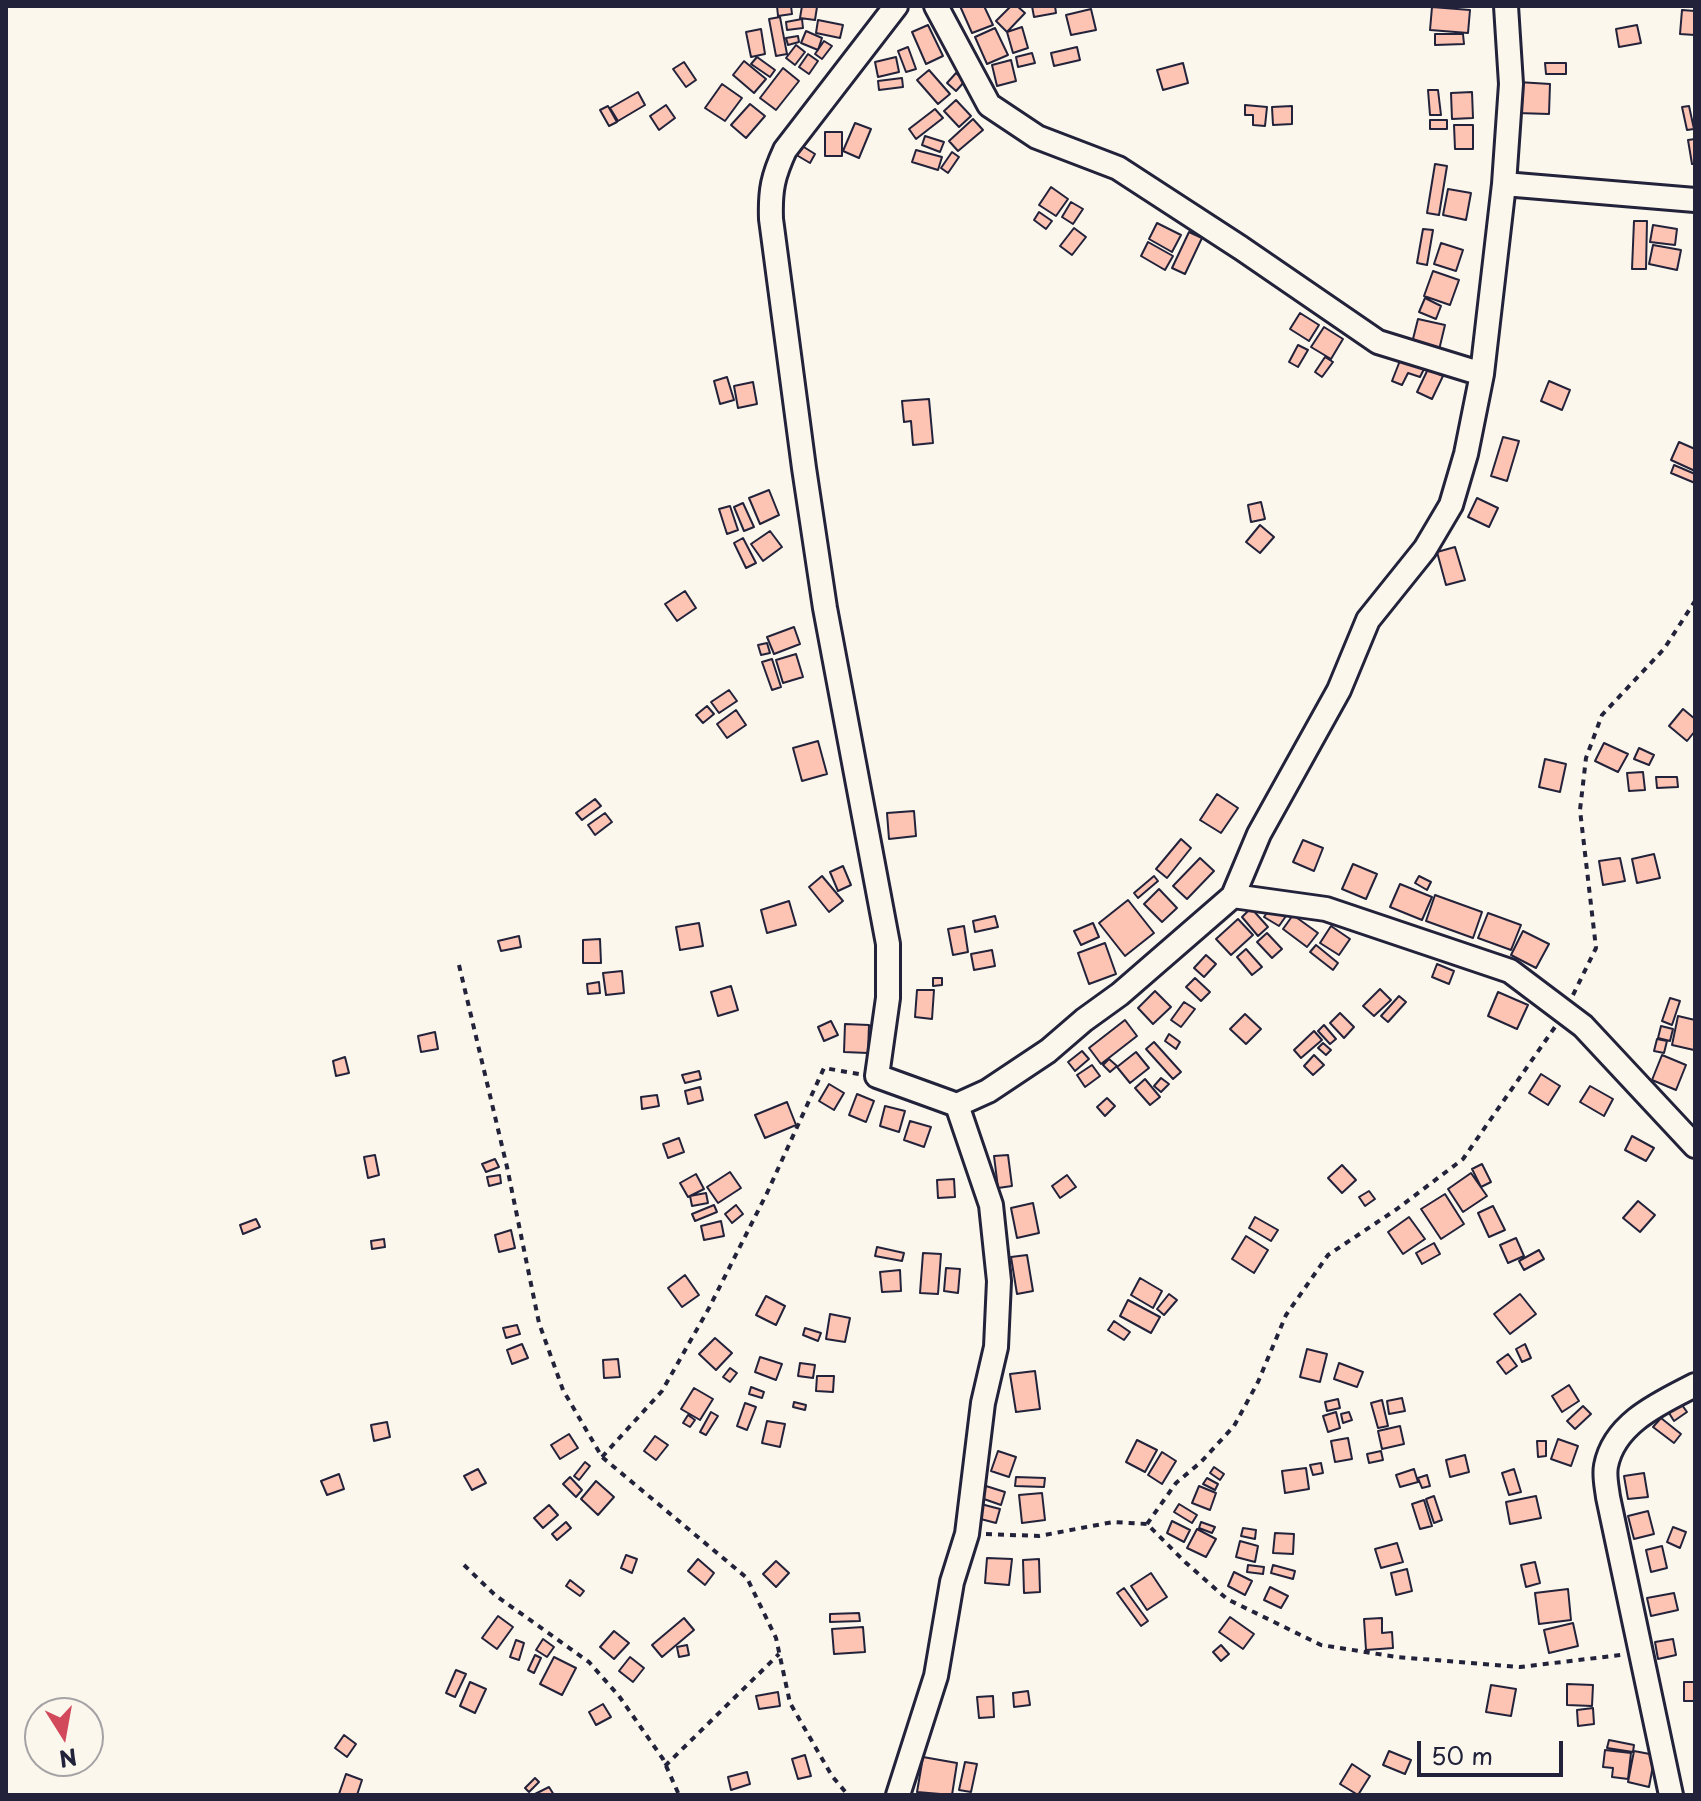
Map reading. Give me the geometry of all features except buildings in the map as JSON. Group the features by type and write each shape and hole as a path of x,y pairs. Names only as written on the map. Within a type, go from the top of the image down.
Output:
{"street":[{"path":"896,6 785,150 770,192 771,219 825,608 888,944 888,998 877,1076 957,1105 988,1091 1048,1051 1120,994 1233,896 1259,834 1339,690 1368,620 1425,549 1451,505 1466,454 1482,374 1504,184 1511,84 1506,6"},
{"path":"936,6 989,105 1037,137 1118,168 1378,342 1482,374"},
{"path":"1504,184 1695,200"},
{"path":"1233,896 1326,909 1510,971 1583,1026 1695,1146"},
{"path":"898,1795 936,1676 952,1582 967,1534 983,1403 996,1347 999,1281 991,1205 957,1105"},
{"path":"1671,1795 1608,1497 1605,1468 1613,1445 1642,1412 1695,1385"}],"path":[{"path":"1147,1524 1176,1483 1201,1462 1234,1426 1258,1382 1286,1315 1328,1255 1397,1209 1463,1159 1565,1012 1596,948 1580,810 1586,758 1602,715 1664,649 1695,601"},
{"path":"459,965 507,1167 539,1323 563,1390 602,1457 747,1578 776,1638 790,1703 832,1776 848,1795"},
{"path":"602,1457 662,1391 767,1193 824,1068 877,1076"},
{"path":"967,1534 1039,1536 1113,1522 1147,1524 1227,1599 1321,1645 1397,1657 1520,1667 1643,1653"},
{"path":"464,1565 495,1595 589,1662 619,1696 665,1766 679,1795"},
{"path":"665,1766 779,1654"}]}
